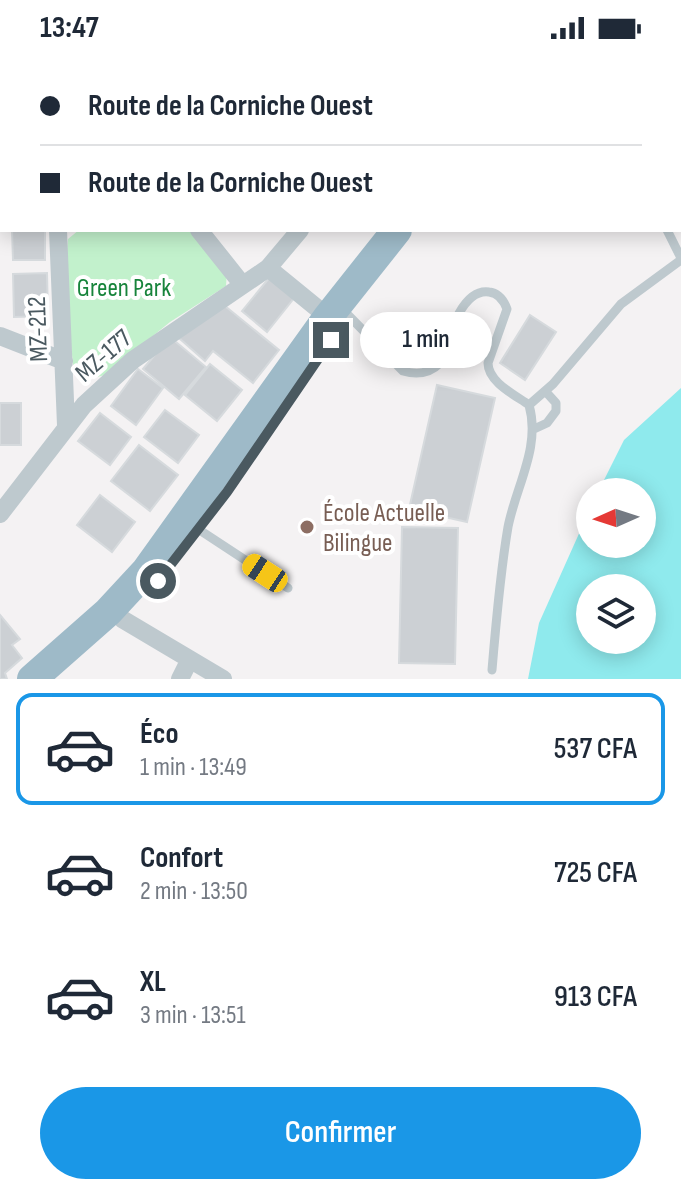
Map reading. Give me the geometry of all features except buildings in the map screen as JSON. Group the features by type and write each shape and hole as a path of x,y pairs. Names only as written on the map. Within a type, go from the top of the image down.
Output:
{"highway":[{"path":"55,679 122,619 158,581 227,492 338,316 396,232"},
{"path":"32,679 108,612 146,571 338,316 414,232"}],"street":[{"name":"MZ-212","path":"62,232 66,425"},
{"path":"201,232 242,284"},
{"name":"MZ-177","path":"0,514 84,405 133,360 268,268 298,232"},
{"path":"268,268 338,316"},
{"path":"0,336 64,361"},
{"path":"122,619 223,679"},
{"path":"180,679 189,661"}],"lane":[{"path":"529,405 546,392 621,304 681,259 668,232"},
{"path":"338,316 403,371 413,374 434,369 440,363 459,310 479,293 497,295 507,309 488,371 493,379 529,405 534,429 509,521 498,588 492,670"},
{"path":"534,429 547,423 556,411 556,403 546,392"},
{"path":"198,529 288,588"}],"green space":[{"name":"Green Park","path":"77,232 195,232 227,271 226,286 170,322 105,375 89,379 74,372 68,306 68,239"}],"water":[{"path":"681,388 681,679 528,679 539,623 576,540 576,558 656,558 656,478 605,478 624,440"}],"place":[{"name":"École Actuelle Bilingue","path":"307,527"}],"route":[{"path":"158,581 227,492 331,340"}]}
